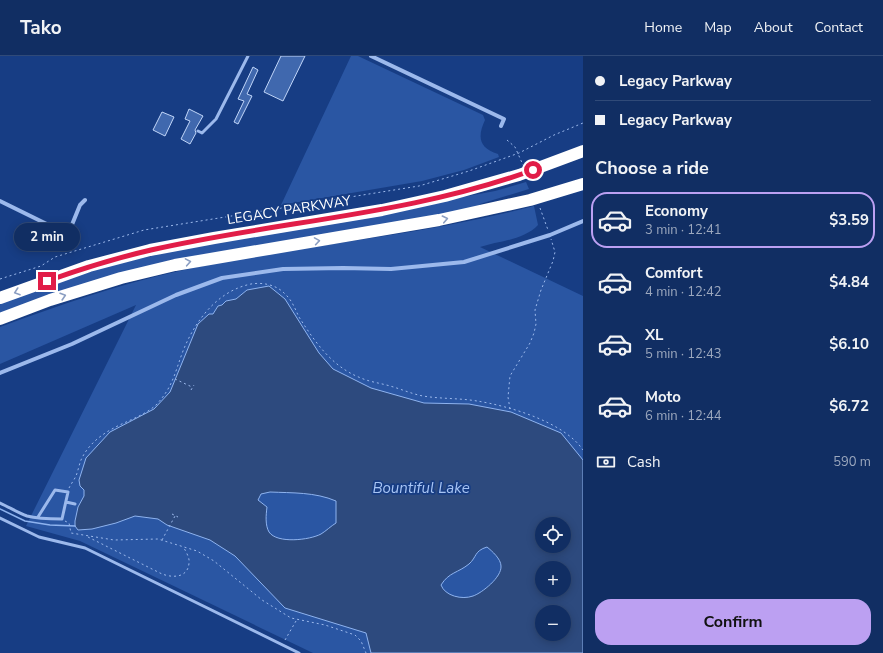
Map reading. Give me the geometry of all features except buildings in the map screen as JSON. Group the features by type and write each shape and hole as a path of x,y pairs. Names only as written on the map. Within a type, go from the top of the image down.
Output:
{"highway":[{"name":"LEGACY PARKWAY","path":"0,298 89,266 150,250 382,210 445,196 519,175 583,151"},
{"path":"0,319 50,300 121,278 176,265 439,220 530,200 583,184"}],"street":[{"path":"371,56 504,119 501,126"},
{"path":"0,201 65,233 69,232 80,205 85,200"},
{"path":"0,373 72,344 176,295 222,278 284,269 391,269 464,262 550,235 583,221"}],"lane":[{"path":"198,131 202,133 216,119 248,56"},
{"path":"0,503 27,516 48,519 62,518 68,492 55,490 38,517"},
{"path":"66,502 75,504"},
{"path":"0,518 40,537 85,548 299,653"}],"path":[{"path":"0,279 41,266 55,257 144,230 419,186 469,171 519,153 554,135 583,123"},
{"path":"507,140 519,153 523,165"},
{"path":"510,408 508,397 510,376 530,343 534,333 536,324 535,310 541,290 553,262 555,252 540,208"},
{"path":"68,492 69,486 76,476 84,453 91,444 100,436 150,410 165,394 174,378 190,334 206,311 229,292 246,285 263,284 273,286 286,294 303,323 324,353 353,375 417,394 478,401 510,408 563,431 574,439 583,450"},
{"path":"174,378 192,387"},
{"path":"191,390 194,385"},
{"path":"172,514 178,517"},
{"path":"162,540 175,516"},
{"path":"69,523 70,532 87,536 114,540 162,540 196,551 210,558 262,600 286,616 296,620 325,625 355,635 362,641 366,653"},
{"path":"87,536 160,574 170,577 176,577 182,574 189,566 189,559 184,547"},
{"path":"282,644 296,620"}],"shaded area":[{"path":"351,56 358,56 483,115 485,120 482,126 481,141 487,149 498,154 499,157 464,170 422,181 281,205"},
{"path":"526,182 529,189 480,204 480,207 441,215 168,261 0,313 0,303 74,276 109,266 177,250 495,191"},
{"path":"534,206 538,225 532,230 519,237 480,247 583,296 583,653 313,653 80,541 26,526 136,305 0,364 0,327 89,296 179,271 268,254 446,226"}],"water":[{"name":"Bountiful Lake","path":"269,286 285,299 319,353 333,369 371,388 424,403 469,404 511,412 561,433 583,460 583,653 371,653 366,633 285,608 235,556 210,540 167,525 158,519 135,516 116,523 92,529 78,530 75,526 75,521 78,507 84,496 84,490 80,486 79,480 86,458 110,432 154,409 170,392 198,324 209,314 213,314 218,306 222,305 226,301 236,299 247,290","holes":["270,492 320,496 336,501 336,523 321,534 309,538 294,540 273,536 269,532 267,526 267,507 258,500 261,494","487,547 496,555 501,563 500,570 495,580 481,592 469,597 464,598 454,596 446,592 441,585 444,581 450,575 469,564 480,550"]}],"waterway":[{"path":"0,509 25,521 50,525 75,526"}],"route":[{"path":"47,281 89,266 150,250 395,207 445,196 533,170"}]}
